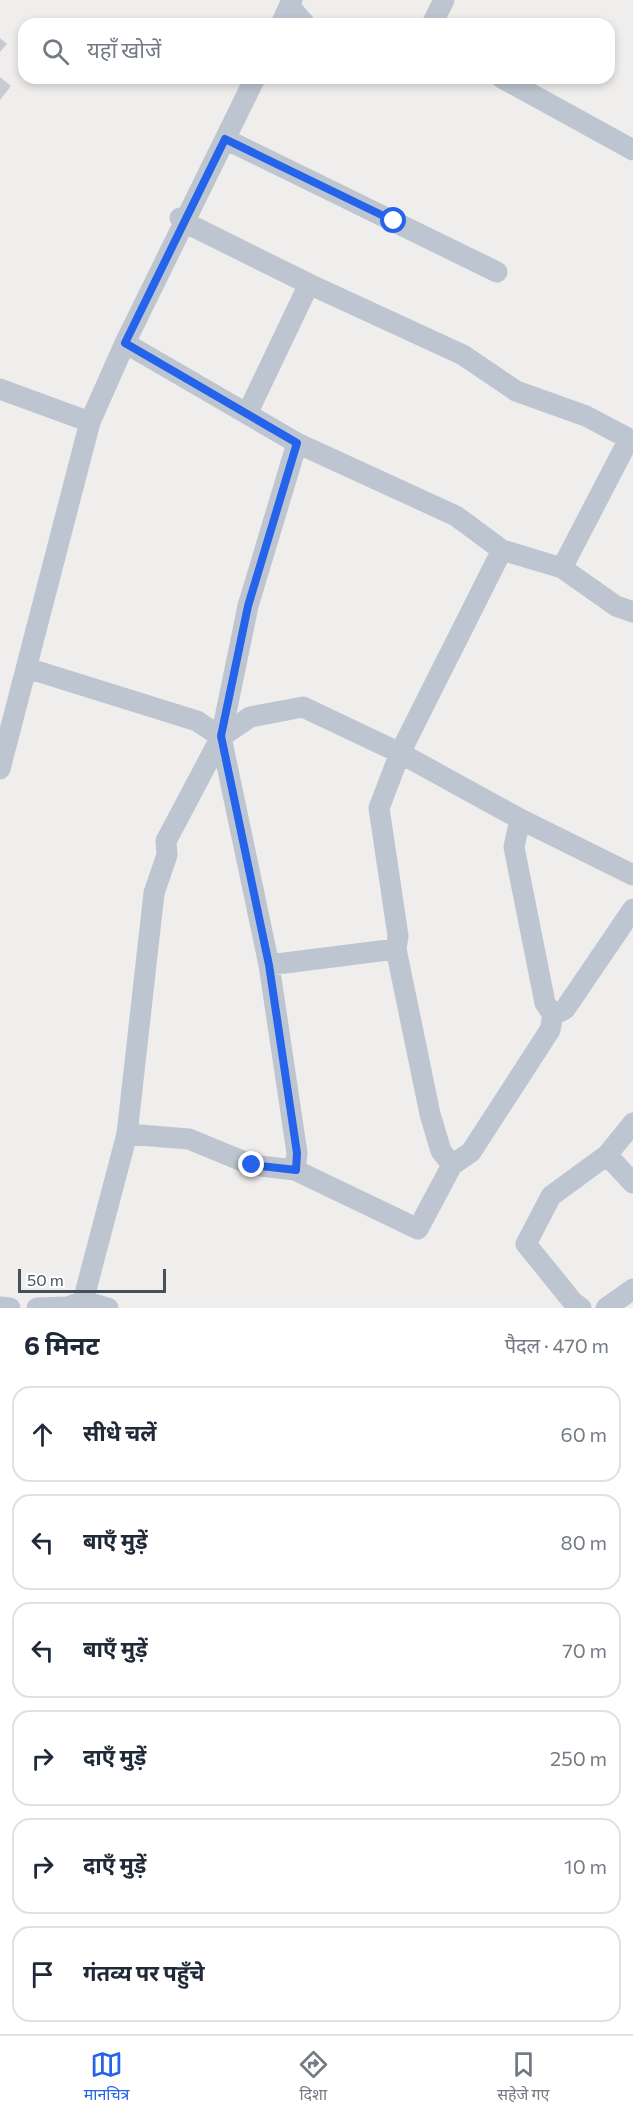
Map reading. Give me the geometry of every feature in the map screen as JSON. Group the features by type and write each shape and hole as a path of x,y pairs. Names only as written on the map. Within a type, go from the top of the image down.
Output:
{"street":[{"path":"435,18 444,0"},
{"path":"0,769 90,422 182,220 252,84"},
{"path":"513,84 633,150"},
{"path":"225,139 497,272"},
{"path":"182,220 309,284 463,355 516,391 586,416 631,440 562,568"},
{"path":"247,414 309,284"},
{"path":"125,343 297,443 456,516 502,550 562,568 616,606 633,612"},
{"path":"0,389 90,422"},
{"path":"83,1301 127,1134 154,893 167,855 166,841 221,736 248,606 297,443"},
{"path":"452,1165 441,1151 430,1114 396,949 398,936 379,808 400,753 502,550"},
{"path":"27,668 197,721 221,736 269,965 297,1153 296,1170"},
{"path":"221,736 250,717 303,707 400,753 520,819 633,875"},
{"path":"520,819 514,848 545,1003 554,1015"},
{"path":"127,1134 189,1139 252,1165 296,1170 418,1229 452,1165 471,1152 550,1030 554,1015 566,1009 633,909"},
{"path":"269,965 396,949"},
{"path":"581,1308 573,1302 526,1244 551,1196 607,1155 633,1123"},
{"path":"607,1155 633,1183"},
{"path":"606,1308 633,1289"},
{"path":"37,1308 68,1307 83,1301 108,1308"},
{"path":"0,1307 10,1308"}],"building":[{"path":"0,38 7,44 0,52"},
{"path":"0,77 11,86 0,100"}],"route":[{"path":"252,1165 296,1170 297,1153 269,965 221,736 248,606 297,443 125,343 225,139 394,221"}]}
